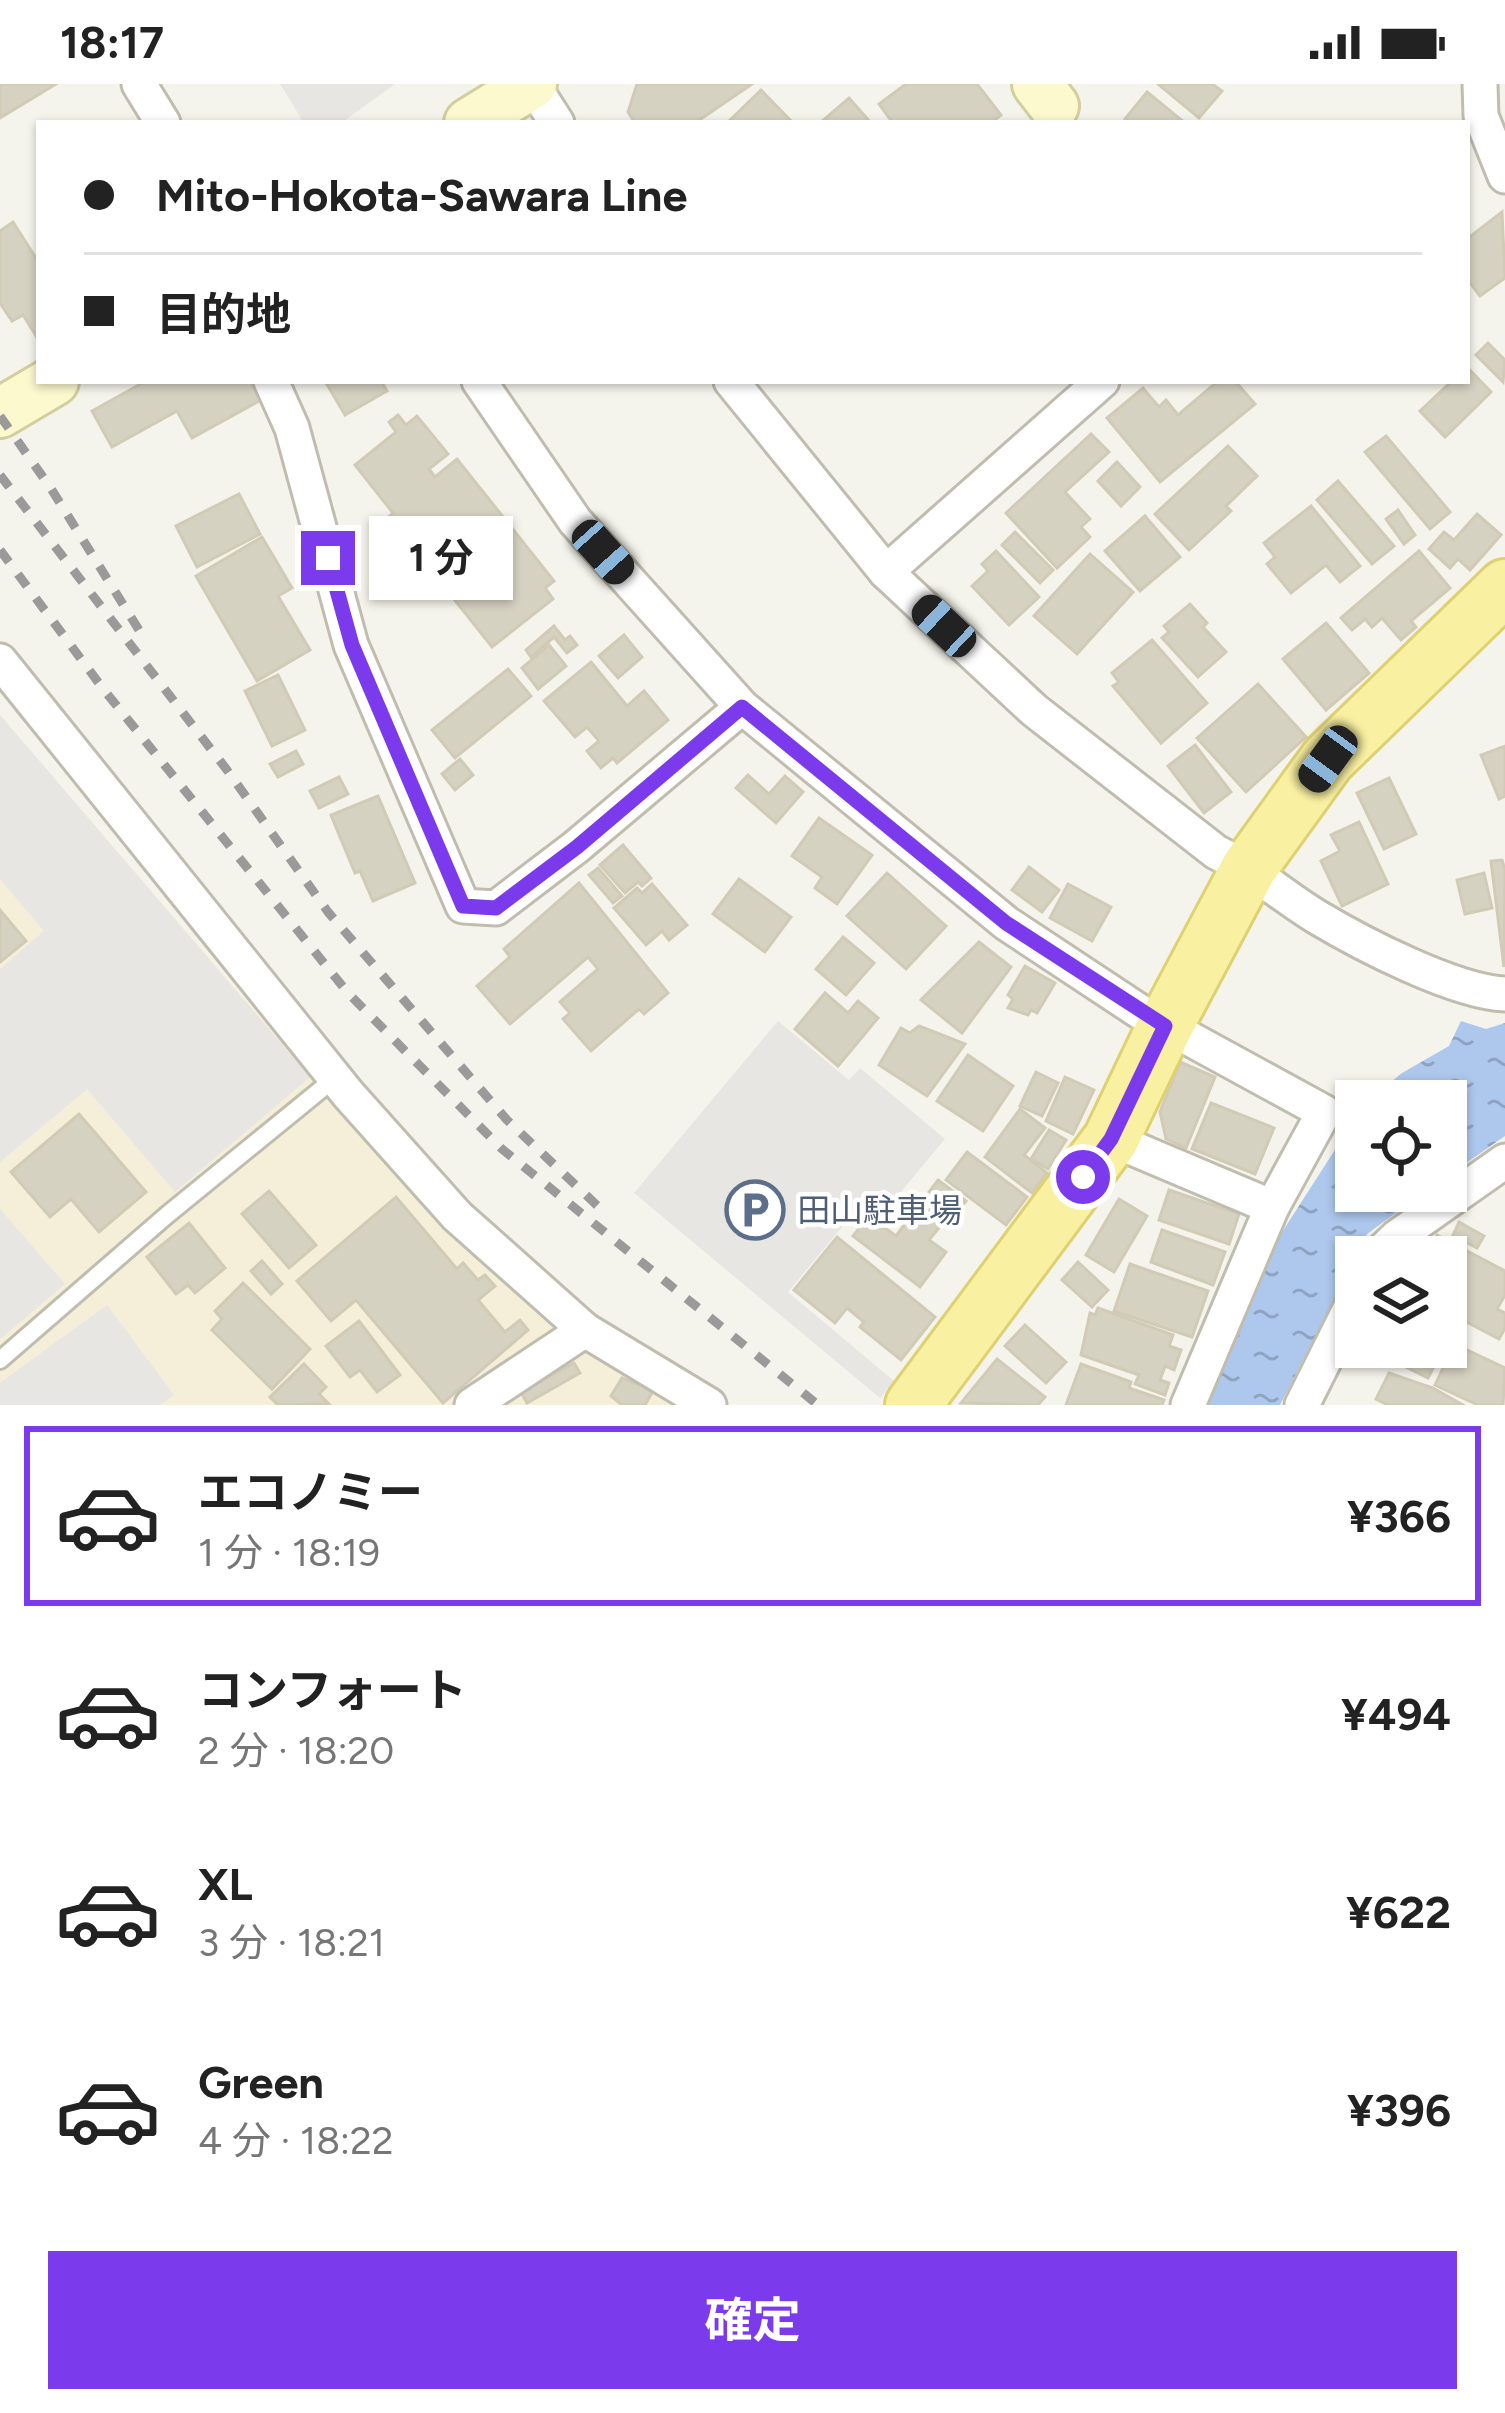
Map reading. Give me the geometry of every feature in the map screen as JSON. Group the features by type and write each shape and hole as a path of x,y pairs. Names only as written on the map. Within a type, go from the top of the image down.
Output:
{"main road":[{"path":"913,1405 1111,1139 1249,868 1328,759 1505,587"}],"street":[{"path":"139,84 161,120"},
{"path":"474,120 532,84 555,120"},
{"path":"1480,84 1481,116 1505,176"},
{"path":"0,413 49,384"},
{"path":"272,384 292,428 352,645 463,906 496,908 577,847 742,707"},
{"path":"481,384 575,521 742,707 1006,923 1165,1026 1324,1112 1271,1207 1188,1405"},
{"path":"733,384 886,572 1034,710 1216,852 1249,868 1316,916 1401,959 1474,988 1505,994"},
{"path":"886,572 1099,384"},
{"path":"0,661 335,1078 457,1216 585,1330 709,1405"},
{"path":"1111,1139 1271,1207"},
{"path":"1398,1236 1505,1161"},
{"path":"472,1405 585,1330"},
{"path":"1302,1405 1335,1339"}],"lane":[{"path":"0,1360 335,1078"}],"shaded area":[{"path":"280,84 395,84 345,120 302,120"},
{"path":"0,715 441,1227 549,1324 681,1405 0,1405"},
{"path":"0,715 310,1077 175,1192 87,1089 0,1162 0,969 44,931 0,879"},
{"name":"田山駐車場","path":"778,1021 849,1080 860,1068 945,1139 880,1217 862,1203 788,1292 894,1381 880,1398 634,1193"},
{"path":"0,1209 65,1284 0,1339"},
{"path":"107,1305 174,1395 160,1405 0,1405 0,1383"}],"water":[{"path":"1461,1021 1486,1029 1505,1023 1505,1136 1467,1162 1467,1080 1394,1080 1449,1046"},
{"path":"1335,1150 1335,1212 1397,1212 1366,1236 1335,1236 1335,1297 1280,1405 1206,1405 1277,1240"}],"building":[{"path":"0,84 56,84 0,118"},
{"path":"637,84 752,84 699,120 633,120 628,112"},
{"path":"906,84 977,84 1001,115 995,120 891,120 879,104"},
{"path":"1158,84 1212,84 1222,91 1199,118"},
{"path":"761,90 790,120 730,120"},
{"path":"1147,92 1181,120 1126,120"},
{"path":"849,98 868,120 823,120"},
{"path":"1502,212 1505,278 1480,296 1470,283 1470,237"},
{"path":"13,222 36,258 36,336 23,315 12,321 0,303 0,231"},
{"path":"1488,343 1505,360 1503,382 1476,355"},
{"path":"1470,370 1491,392 1445,437 1420,411 1449,384 1470,384"},
{"path":"141,384 252,384 261,400 192,438 177,411 112,447 92,411"},
{"path":"327,384 383,384 387,391 345,415"},
{"path":"1214,384 1238,384 1255,404 1160,482 1107,418 1143,388 1159,407 1166,400 1178,415"},
{"path":"398,415 406,425 417,416 448,454 429,469 435,477 457,459 554,581 545,588 553,599 492,647 407,540 402,544 384,521 393,513 355,465 396,432 389,422"},
{"path":"1091,434 1109,452 1065,492 1090,519 1081,527 1090,537 1057,568 1006,513"},
{"path":"1386,436 1450,512 1430,529 1365,452"},
{"path":"1228,446 1257,476 1226,506 1231,511 1189,550 1155,514"},
{"path":"1117,462 1140,487 1121,506 1098,481"},
{"path":"1338,481 1394,546 1372,564 1317,500"},
{"path":"239,494 260,534 197,567 176,526"},
{"path":"1311,506 1360,566 1340,582 1326,565 1291,593 1267,564 1275,557 1264,543"},
{"path":"1398,510 1415,535 1404,544 1386,519"},
{"path":"1477,514 1501,535 1470,570 1458,559 1450,568 1429,549 1444,532 1454,540"},
{"path":"1145,516 1180,557 1140,591 1105,551"},
{"path":"1015,532 1053,570 1040,583 1002,545"},
{"path":"262,537 292,588 278,596 310,650 257,681 196,576"},
{"path":"996,551 1039,597 1009,625 972,586 988,571 982,564"},
{"path":"1419,551 1450,588 1411,621 1416,627 1401,640 1382,618 1372,627 1365,619 1352,630 1341,618"},
{"path":"1090,554 1133,592 1077,654 1034,616"},
{"path":"1190,604 1226,652 1198,677 1162,638 1169,632 1164,626"},
{"path":"1326,623 1369,673 1326,710 1283,659"},
{"path":"554,626 565,640 570,636 577,645 567,653 554,637 531,657 526,650"},
{"path":"624,635 642,657 618,678 599,656"},
{"path":"1152,640 1207,703 1161,743 1113,686 1119,682 1112,673"},
{"path":"549,645 566,666 538,689 522,668"},
{"path":"591,662 627,706 644,691 668,720 617,763 613,758 601,768 587,751 599,741 587,727 575,737 544,701"},
{"path":"508,669 531,696 455,758 432,730"},
{"path":"278,675 305,730 272,746 245,691"},
{"path":"1258,684 1306,737 1246,792 1197,738"},
{"path":"1195,745 1231,792 1204,813 1168,766"},
{"path":"1505,746 1505,796 1499,799 1481,755"},
{"path":"296,751 303,764 278,777 270,764"},
{"path":"460,759 473,775 455,790 442,774"},
{"path":"748,775 769,794 785,776 803,792 776,823 736,788"},
{"path":"339,777 348,794 319,808 310,791"},
{"path":"1389,778 1416,834 1384,849 1357,793"},
{"path":"378,796 415,883 373,901 360,871 355,873 331,815"},
{"path":"819,818 872,855 837,904 815,888 822,877 792,856"},
{"path":"1359,822 1388,884 1342,906 1321,861 1340,851 1331,835"},
{"path":"623,845 651,878 625,893 600,865"},
{"path":"1502,860 1505,870 1504,967 1491,861"},
{"path":"1029,867 1059,890 1042,912 1012,890"},
{"path":"598,868 622,896 613,903 589,875"},
{"path":"887,873 946,926 906,969 847,916"},
{"path":"1484,873 1492,908 1465,914 1457,880"},
{"path":"739,879 791,917 765,952 713,914"},
{"path":"579,883 668,993 644,1014 639,1009 591,1051 563,1019 570,1013 560,1002 598,969 588,957 510,1024 477,986 510,957 504,949"},
{"path":"652,884 687,925 669,940 662,931 646,945 614,908 637,888 642,893"},
{"path":"1068,884 1111,907 1092,941 1050,918"},
{"path":"0,910 26,941 0,962"},
{"path":"843,937 874,963 846,995 816,969"},
{"path":"979,942 1011,967 962,1033 921,1000"},
{"path":"1025,966 1055,983 1037,1013 1031,1010 1028,1015 1008,1008 1013,999 1008,995"},
{"path":"825,993 848,1013 858,1001 878,1018 838,1066 795,1029"},
{"path":"919,1026 965,1044 927,1096 879,1065 901,1028 910,1033"},
{"path":"968,1055 1013,1086 983,1131 937,1101"},
{"path":"1180,1062 1215,1077 1186,1148 1166,1139 1160,1112"},
{"path":"1036,1072 1058,1083 1042,1116 1020,1106"},
{"path":"1065,1077 1094,1090 1073,1134 1046,1121"},
{"path":"1211,1103 1274,1128 1255,1174 1192,1149"},
{"path":"1020,1109 1045,1128 1024,1155 1047,1173 1032,1193 985,1157"},
{"path":"79,1114 146,1192 99,1232 71,1199 50,1217 11,1172"},
{"path":"1049,1130 1066,1140 1048,1169 1031,1159"},
{"path":"967,1152 1027,1197 1006,1225 946,1180"},
{"path":"938,1180 966,1201 929,1240 946,1252 920,1287 853,1236 869,1216 896,1236"},
{"path":"1169,1190 1239,1214 1229,1244 1159,1220"},
{"path":"269,1191 316,1245 289,1268 242,1214"},
{"path":"396,1197 457,1269 463,1263 478,1280 485,1275 495,1286 478,1300 505,1332 520,1320 528,1330 443,1403 356,1300 331,1321 297,1281"},
{"path":"1119,1199 1147,1216 1114,1272 1086,1255"},
{"path":"1459,1222 1484,1236 1477,1248 1467,1243 1467,1236 1453,1235"},
{"path":"189,1223 225,1268 195,1293 188,1285 176,1294 147,1257"},
{"path":"1162,1230 1225,1252 1213,1285 1151,1262"},
{"path":"837,1237 935,1317 901,1360 860,1327 864,1322 847,1308 835,1323 794,1290"},
{"path":"1467,1251 1505,1271 1505,1295 1497,1309 1505,1313 1505,1328 1499,1339 1467,1322"},
{"path":"262,1261 282,1284 271,1294 251,1271"},
{"path":"1078,1262 1108,1290 1092,1307 1062,1280"},
{"path":"1130,1264 1208,1291 1192,1337 1114,1311"},
{"path":"243,1283 310,1349 272,1389 212,1330 222,1319 215,1311"},
{"path":"1098,1308 1173,1335 1169,1346 1181,1350 1174,1370 1165,1366 1160,1380 1169,1383 1165,1395 1135,1384 1139,1375 1081,1355 1090,1313 1095,1315"},
{"path":"359,1321 400,1375 377,1392 360,1370 350,1377 326,1346"},
{"path":"1025,1325 1066,1362 1046,1383 1005,1346"},
{"path":"1467,1350 1505,1368 1503,1405 1478,1405 1435,1385 1443,1368 1467,1368"},
{"path":"997,1359 1045,1397 1038,1405 961,1403"},
{"path":"574,1363 580,1373 527,1403 521,1392"},
{"path":"304,1364 326,1387 319,1394 329,1404 278,1405 270,1397"},
{"path":"1081,1364 1131,1382 1129,1388 1164,1400 1162,1405 1066,1405"},
{"path":"1408,1368 1433,1368 1428,1378"},
{"path":"1389,1373 1433,1388 1463,1405 1388,1405 1376,1399"},
{"path":"622,1378 653,1391 645,1405 622,1405 611,1396"}],"railway":[{"path":"0,416 144,638"},
{"path":"0,475 227,770 328,912 507,1120 605,1213"},
{"path":"0,550 104,690 348,993 502,1149 818,1405"}],"place":[{"name":"田山駐車場","path":"755,1210"}],"route":[{"path":"328,558 352,645 463,906 496,908 577,847 742,707 1006,923 1165,1026 1111,1139 1083,1177"}]}
